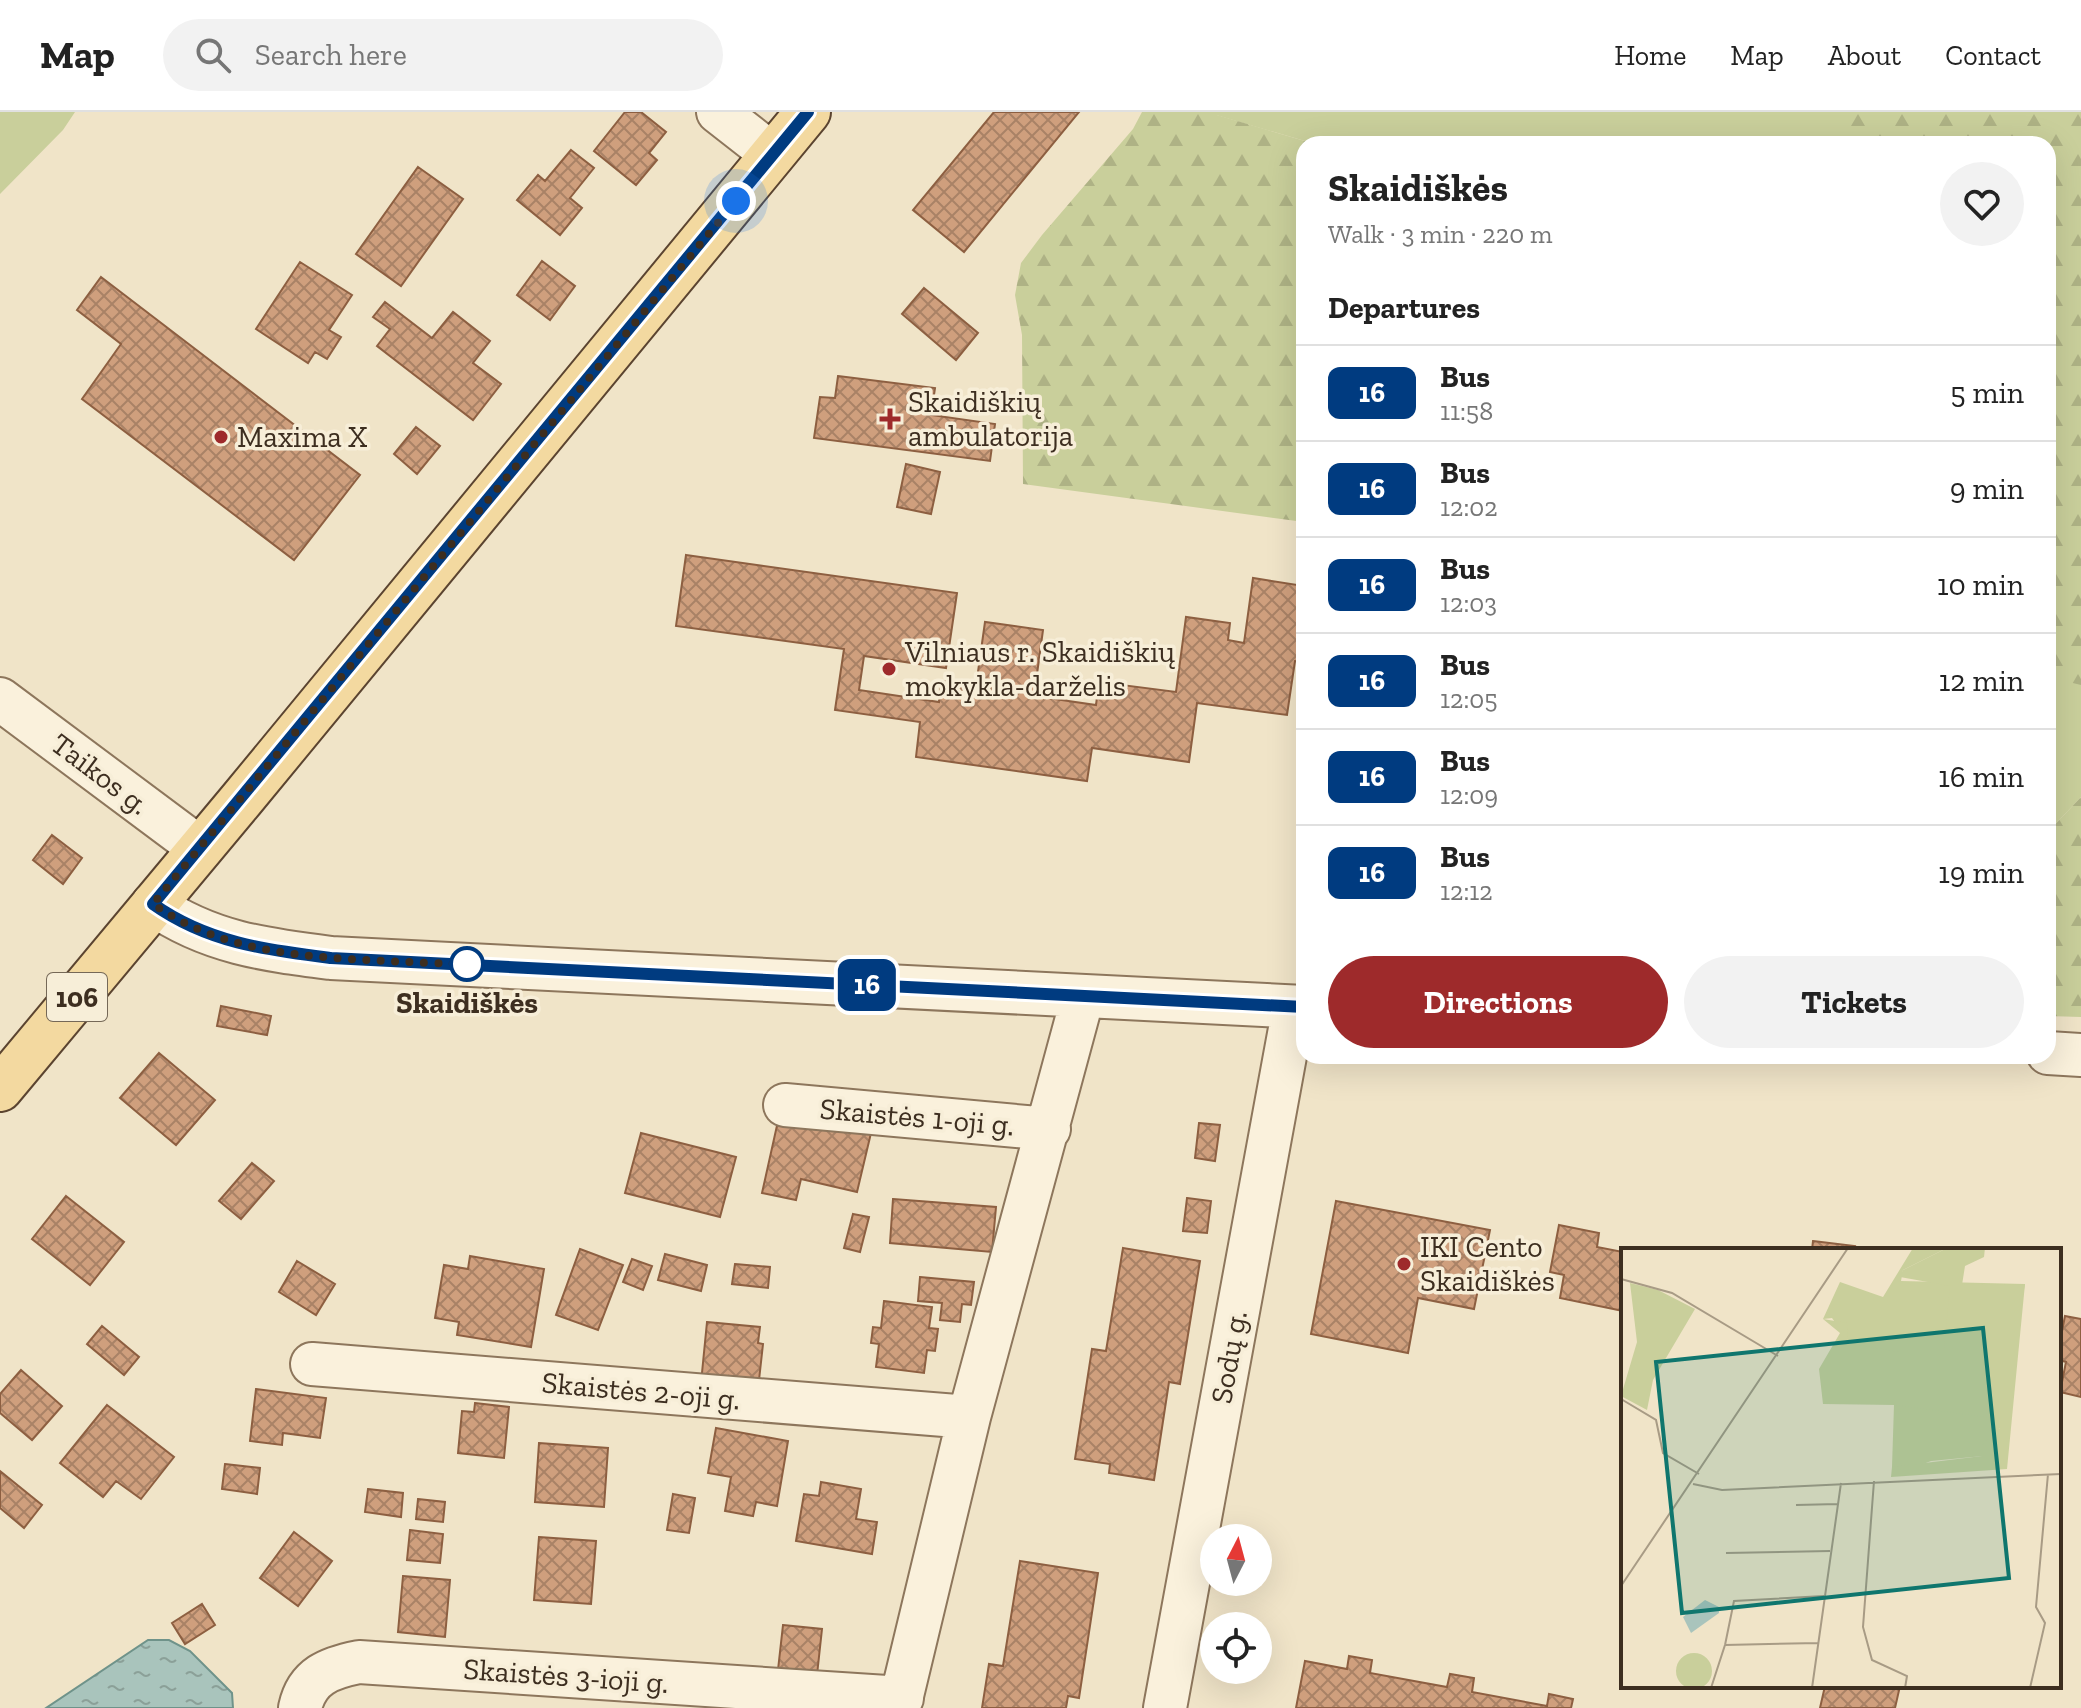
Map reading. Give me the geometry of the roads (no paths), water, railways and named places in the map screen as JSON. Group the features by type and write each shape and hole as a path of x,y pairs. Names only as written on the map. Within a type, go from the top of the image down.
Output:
{"main road":[{"name":"106","path":"0,1089 808,112"}],"street":[{"path":"718,112 773,155"},
{"name":"Taikos g.","path":"0,699 201,849"},
{"name":"Sodų g.","path":"153,904 198,930 255,949 331,958 1296,1007"},
{"path":"900,1703 969,1417 1083,996"},
{"name":"Sodų g.","path":"1165,1708 1296,1023"},
{"path":"2056,1053 2081,1055"},
{"name":"Skaistės 1-oji g.","path":"785,1105 1049,1129"},
{"name":"Skaistės 2-oji g.","path":"312,1364 969,1417"},
{"name":"Skaistės 3-ioji g.","path":"300,1708 304,1690 331,1668 359,1662 900,1703"}],"water":[{"path":"148,1640 169,1640 190,1651 232,1693 233,1708 46,1708"}],"place":[{"name":"Skaidiškių ambulatorija","path":"890,419"},
{"name":"Maxima X","path":"221,437"},
{"name":"Vilniaus r. Skaidiškių mokykla-darželis","path":"889,669"},
{"name":"Skaidiškės","path":"467,964"},
{"name":"IKI Cento Skaidiškės","path":"1404,1264"}]}
